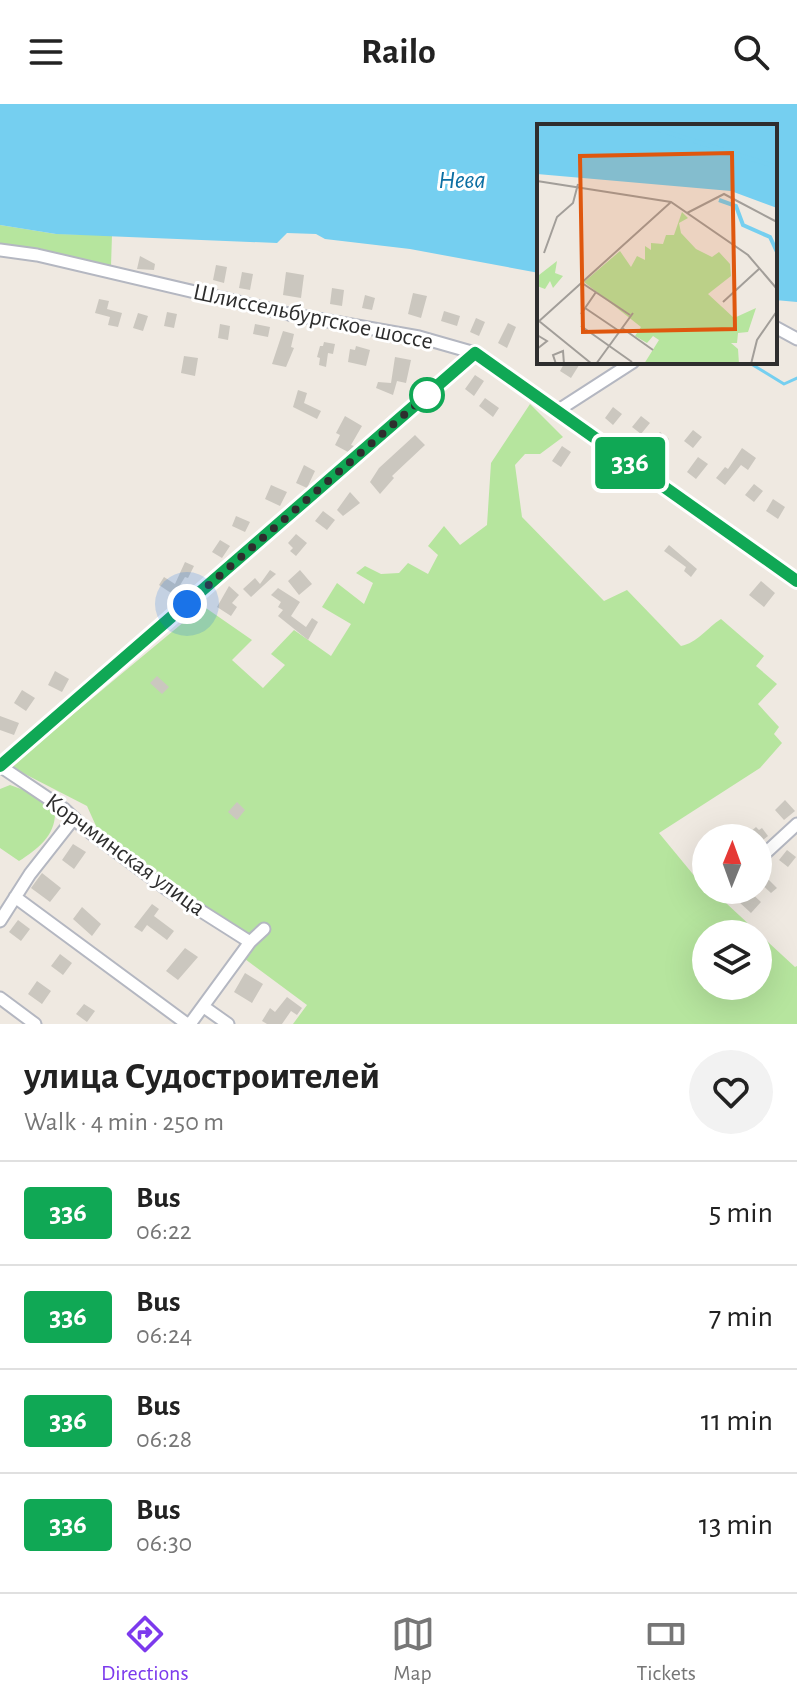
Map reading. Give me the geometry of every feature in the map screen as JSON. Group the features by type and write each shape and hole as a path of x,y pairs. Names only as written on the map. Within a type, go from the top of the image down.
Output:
{"street":[{"name":"Шлиссельбургское шоссе","path":"0,250 37,255 289,314 419,337 475,353 797,581"},
{"path":"777,328 797,339"},
{"path":"0,766 475,353"},
{"path":"557,411 630,364"},
{"name":"Корчминская улица","path":"0,766 168,890 250,942"},
{"path":"0,921 74,818"},
{"path":"772,847 797,824"},
{"path":"15,897 189,1024 250,942 264,929"},
{"path":"0,998 35,1024"},
{"path":"204,1007 228,1024"}],"green space":[{"path":"0,225 56,234 112,235 111,266 0,245"},
{"path":"530,404 563,437 540,454 525,454 515,465 522,517 604,601 627,590 681,646 697,639 721,619 764,656 756,666 777,684 758,704 779,727 774,734 782,743 760,768 659,833 692,873 692,904 727,904 744,920 692,920 692,1000 772,1000 772,946 797,966 797,1024 293,1024 307,1005 245,959 251,953 244,939 101,837 87,806 12,765 203,606 252,640 232,660 263,688 285,665 271,654 294,630 331,656 351,624 322,607 337,583 364,604 373,583 356,573 365,566 381,574 399,573 408,563 428,574 438,555 428,546 444,526 460,545 487,525 491,463"},
{"path":"10,785 35,794 55,811 49,834 19,861 0,848 0,789"}],"water":[{"name":"Нева","path":"0,104 797,104 797,302 777,300 777,124 537,124 537,273 410,249 325,239 316,234 287,233 277,243 56,234 0,225"}],"building":[{"path":"140,256 155,264 154,270 137,269"},
{"path":"216,265 227,267 224,283 213,280"},
{"path":"242,272 253,274 250,290 239,288"},
{"path":"286,272 304,275 301,298 283,295"},
{"path":"332,288 344,290 342,306 330,304"},
{"path":"413,293 427,296 421,318 408,314"},
{"path":"365,295 375,298 372,310 362,308"},
{"path":"99,299 109,301 107,309 122,313 118,327 108,325 110,317 95,313"},
{"path":"444,311 460,316 457,326 441,321"},
{"path":"167,312 177,314 174,328 164,326"},
{"path":"138,313 148,316 143,331 133,328"},
{"path":"476,318 485,322 479,336 470,332"},
{"path":"508,323 516,327 507,348 498,343"},
{"path":"220,324 230,326 228,340 218,338"},
{"path":"255,324 270,327 268,337 253,334"},
{"path":"283,331 294,334 291,347 294,348 286,367 272,364"},
{"path":"324,342 335,344 333,354 328,353 326,367 319,365 320,358 317,357"},
{"path":"356,346 370,350 366,366 348,362 350,349 355,350"},
{"path":"184,356 198,358 195,376 181,373"},
{"path":"395,357 411,360 406,383 397,381 393,395 376,388 378,382 391,383"},
{"path":"564,364 580,364 571,378 560,371"},
{"path":"475,375 484,381 474,396 465,389"},
{"path":"298,390 307,393 304,403 321,411 317,419 293,407"},
{"path":"485,398 499,408 493,417 479,406"},
{"path":"613,407 622,414 613,425 605,418"},
{"path":"345,416 362,426 351,445 354,446 348,452 335,445 340,435 336,433"},
{"path":"641,416 650,423 641,434 632,427"},
{"path":"693,430 702,437 693,448 684,441"},
{"path":"660,432 669,439 660,450 651,443"},
{"path":"415,435 425,445 392,476 394,478 380,494 370,482 379,468"},
{"path":"562,446 571,452 561,467 552,461"},
{"path":"742,448 756,458 748,470 741,465 725,485 716,478 725,467 728,469"},
{"path":"698,457 708,464 696,479 687,472"},
{"path":"304,465 315,471 307,488 296,483"},
{"path":"754,484 763,491 754,502 745,495"},
{"path":"271,485 287,492 280,506 265,499"},
{"path":"350,492 360,503 343,516 337,510"},
{"path":"773,499 785,507 778,519 766,511"},
{"path":"323,511 335,520 327,530 315,521"},
{"path":"236,516 250,522 245,532 232,526"},
{"path":"296,534 307,543 296,556 290,551 293,548 288,543"},
{"path":"220,540 230,546 222,558 212,552"},
{"path":"669,545 697,569 691,577 684,571 686,567 664,551"},
{"path":"185,562 194,566 174,595 159,585 164,577 175,584"},
{"path":"270,570 276,574 251,597 243,589 255,578 260,584"},
{"path":"300,570 312,584 299,595 288,581"},
{"path":"761,581 775,593 764,607 749,595"},
{"path":"229,586 239,595 232,603 237,607 231,616 217,607"},
{"path":"278,588 300,602 291,616 306,627 312,618 318,622 308,640 278,616 283,610 278,607 281,602 271,595"},
{"path":"55,671 69,679 62,692 48,685"},
{"path":"157,676 169,687 162,694 150,683"},
{"path":"22,690 35,698 26,711 14,703"},
{"path":"0,716 19,723 14,735 0,730"},
{"path":"785,800 795,811 784,820 775,810"},
{"path":"237,802 245,810 237,820 228,812"},
{"path":"73,844 86,852 74,869 62,860"},
{"path":"787,850 796,857 788,867 779,860"},
{"path":"42,873 61,888 50,902 31,888"},
{"path":"152,904 159,909 154,916 174,931 167,940 147,925 142,932 134,927"},
{"path":"741,904 759,904 751,913"},
{"path":"82,907 101,924 92,936 73,919"},
{"path":"18,920 30,929 21,941 9,932"},
{"path":"185,948 198,957 178,980 166,971"},
{"path":"60,954 72,963 63,975 51,966"},
{"path":"245,973 263,984 252,1003 234,992"},
{"path":"37,981 51,991 42,1004 28,994"},
{"path":"287,997 302,1008 297,1015 291,1011 282,1024 262,1021 270,1008 275,1012"},
{"path":"84,1004 95,1011 87,1022 76,1014"}],"waterway":[{"path":"751,364 784,384 797,378"}],"bus line":[{"name":"336","path":"0,766 475,353 797,581"}],"route":[{"path":"187,604 427,395"}]}
